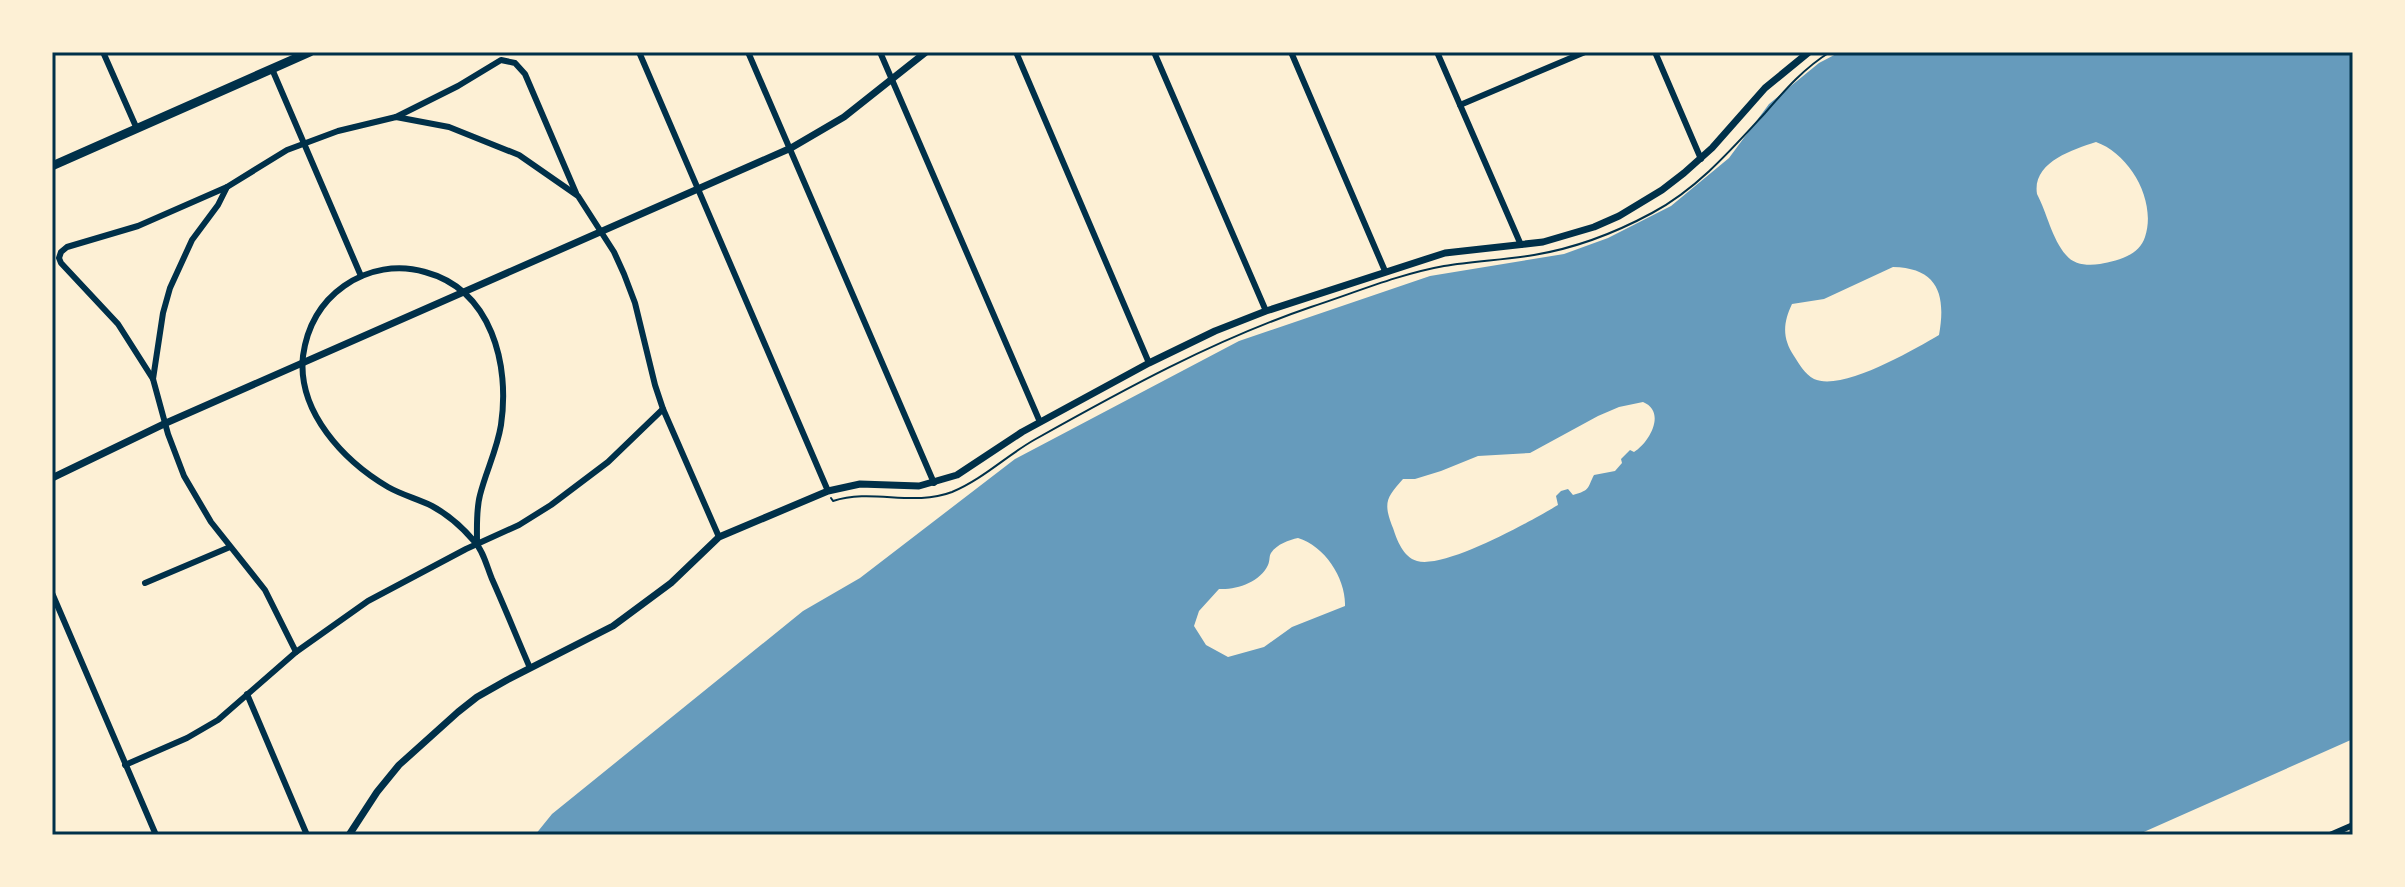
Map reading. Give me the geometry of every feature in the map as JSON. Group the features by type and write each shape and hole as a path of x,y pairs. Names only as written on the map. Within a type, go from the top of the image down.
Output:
{"main road":[{"path":"52,166 310,52"}],"street":[{"path":"103,52 137,129"},
{"path":"639,52 828,491"},
{"path":"748,52 934,483"},
{"path":"880,52 1040,422"},
{"path":"52,478 166,423 791,148 844,117 926,52"},
{"path":"1016,52 1149,363"},
{"path":"1154,52 1266,311"},
{"path":"1291,52 1385,271"},
{"path":"1437,52 1521,245"},
{"path":"1460,105 1585,52"},
{"path":"1655,52 1701,159"},
{"path":"349,835 377,792 417,747 477,697 613,626 671,583 719,537 828,491 860,484 910,487 934,483 972,467 1040,422 1149,363 1215,331 1266,311 1445,253 1521,245 1569,235 1619,216 1662,190 1701,159 1765,88 1800,55 1809,52"},
{"path":"296,652 265,590 211,522 184,476 153,379 118,324 61,263 61,252 67,247 138,226 227,187 268,160 303,143 396,117 501,60 515,63 525,74 578,196 614,252 635,303 663,409 719,537"},
{"path":"272,69 361,276"},
{"path":"396,117 449,127 495,143 541,169 578,196"},
{"path":"153,379 170,288 192,240 218,205 227,187"},
{"path":"477,543 434,507 390,488 370,475 337,446 324,429 308,397 303,363 305,342 317,315 336,292 361,276 381,270 411,269 439,277 465,292 482,314 496,345 504,387 498,439 479,496 477,543 530,668"},
{"path":"125,765 218,720 296,652 368,601 477,543 519,525 582,483 663,409"},
{"path":"145,583 230,547"},
{"path":"52,593 156,835"},
{"path":"247,694 307,835"},
{"path":"2330,835 2353,825"}],"path":[{"path":"833,501 863,496 919,499 946,494 969,484 1031,442 1174,364 1255,327 1442,266 1565,249 1619,230 1664,206 1691,186 1728,154 1805,69 1830,52"}],"water":[{"path":"1840,52 2353,52 2353,739 2137,835 535,835 552,814 803,611 860,578 1015,459 1239,341 1430,276 1564,254 1608,238 1671,206 1729,158 1769,104 1819,63","holes":["2096,142 2120,157 2130,168 2144,194 2147,209 2145,237 2138,249 2120,259 2095,265 2077,263 2066,255 2037,194 2041,174 2055,159","1893,267 1921,273 1930,279 1940,297 1939,335 1859,375 1842,380 1814,379 1802,369 1790,349 1786,324 1792,304 1824,299","1643,402 1650,407 1655,420 1650,435 1640,448 1634,452 1630,450 1621,459 1622,463 1615,471 1594,475 1586,490 1573,495 1568,489 1561,491 1556,496 1558,505 1488,542 1447,558 1417,561 1401,548 1387,507 1390,496 1403,479 1415,479 1478,456 1530,453 1619,407","1298,538 1325,556 1338,575 1345,606 1292,627 1264,647 1228,657 1206,645 1194,626 1199,611 1219,589 1240,586 1260,576 1268,565 1270,554 1283,543"]}]}
